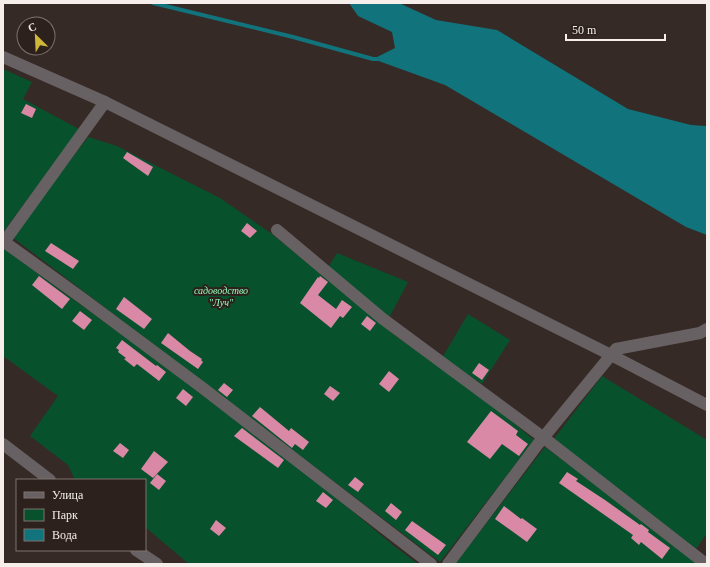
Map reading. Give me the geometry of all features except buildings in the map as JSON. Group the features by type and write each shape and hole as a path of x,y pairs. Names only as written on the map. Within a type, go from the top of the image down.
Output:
{"lane":[{"path":"3,57 105,102 611,355 707,405"},
{"path":"105,102 3,241 204,389 431,564"},
{"path":"277,230 383,319 544,438 706,564"},
{"path":"448,564 544,438 616,348 700,333 707,329"},
{"path":"3,444 49,479"},
{"path":"137,551 156,564"}],"green space":[{"path":"3,69 32,82 23,99 79,129 4,231"},
{"name":"садоводство \"Луч\"","path":"88,137 117,146 220,198 272,234 393,334 487,401 534,440 440,562 12,237"},
{"path":"3,248 303,470 394,546 418,564 189,564 146,528 146,479 75,479 68,465 30,436 58,396 3,356"},
{"path":"337,253 408,282 389,318 327,269"},
{"path":"468,314 510,340 482,384 442,358"},
{"path":"602,376 707,440 707,533 696,549 553,440"},
{"path":"545,447 701,564 455,564"}],"water":[{"path":"349,3 399,3 436,20 497,30 628,109 691,125 707,126 707,235 686,227 445,85 373,59 395,48 392,32 358,16"}],"waterway":[{"path":"153,3 293,37 373,59 378,59"}]}
